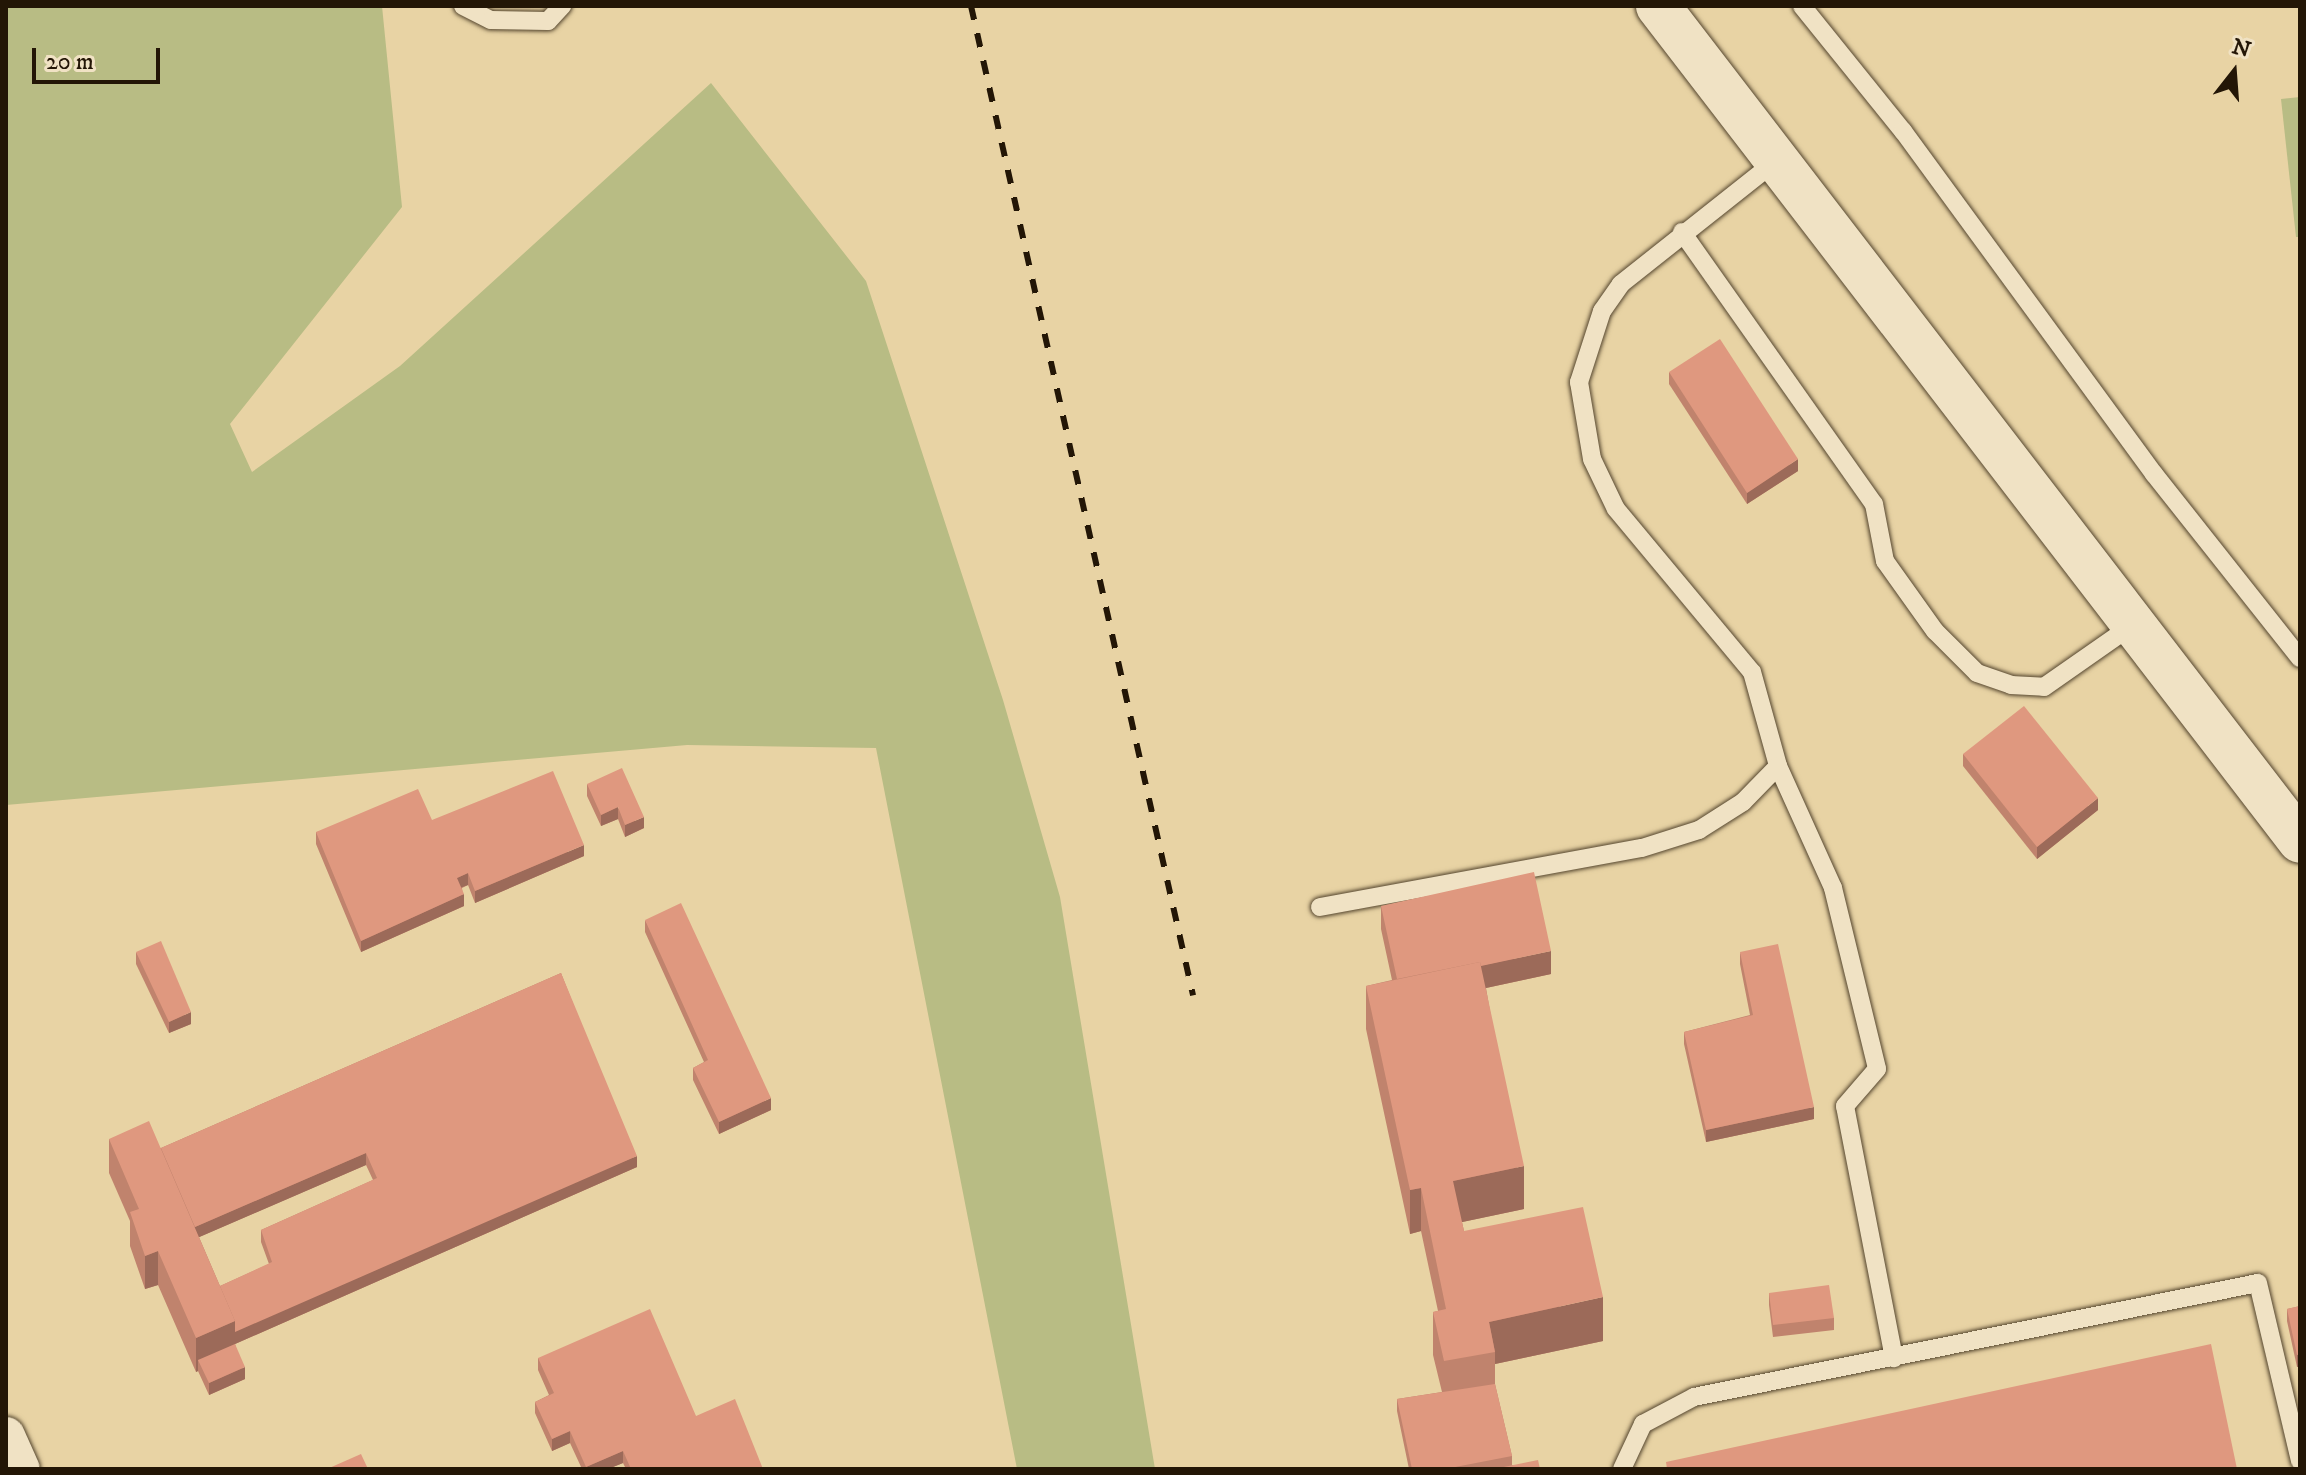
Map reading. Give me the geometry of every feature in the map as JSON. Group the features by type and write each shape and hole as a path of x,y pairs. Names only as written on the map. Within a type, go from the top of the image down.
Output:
{"street":[{"path":"1658,6 2300,841"},
{"path":"6,1436 21,1469"}],"lane":[{"path":"463,6 491,20 548,21 562,6"},
{"path":"1802,6 1903,131 2154,474 2300,658"},
{"path":"1776,161 1726,205 1682,232 1621,284 1602,311 1579,382 1592,459 1616,509 1752,672 1778,766 1833,888 1877,1069 1845,1106 1894,1358"},
{"path":"1682,232 1874,504 1885,561 1935,631 1977,673 2011,685 2044,687 2133,625"},
{"path":"1320,907 1642,848 1699,830 1743,802 1778,766"},
{"path":"1622,1469 1628,1446 1643,1424 1663,1409 1694,1397 2258,1283 2300,1461"}],"green space":[{"path":"6,6 382,6 402,207 230,424 252,472 400,366 711,83 866,281 1003,700 1060,897 1155,1469 1017,1469 876,748 687,745 6,805"},
{"path":"2300,97 2300,237 2296,237 2281,99"}],"building":[{"path":"1720,339 1798,459 1747,493 1669,372"},
{"path":"2024,706 2098,798 2037,847 1963,754"},
{"path":"622,768 644,817 625,825 618,807 601,815 587,784"},
{"path":"553,771 584,845 475,891 468,873 457,878 464,894 361,941 316,832 418,789 432,820"},
{"path":"1534,872 1551,951 1397,979 1381,906"},
{"path":"681,903 771,1098 719,1122 693,1068 708,1060 645,920"},
{"path":"161,941 191,1012 169,1022 136,952"},
{"path":"1778,944 1814,1107 1706,1130 1684,1032 1753,1015 1740,952"},
{"path":"1480,962 1524,1166 1453,1181 1464,1231 1583,1207 1603,1297 1489,1322 1495,1352 1444,1361 1433,1312 1446,1309 1421,1188 1410,1190 1366,986"},
{"path":"561,973 637,1156 235,1332 235,1321 220,1286 272,1262 261,1230 377,1178 366,1153 195,1227 161,1148"},
{"path":"149,1121 235,1321 196,1338 158,1251 145,1256 130,1212 139,1209 109,1139"},
{"path":"1829,1285 1834,1318 1773,1325 1769,1293"},
{"path":"2300,1306 2300,1354 2297,1355 2287,1309"},
{"path":"650,1309 696,1416 735,1399 763,1469 631,1469 623,1451 586,1467 570,1431 552,1439 535,1402 554,1393 538,1358"},
{"path":"235,1344 245,1367 209,1383 198,1360"},
{"path":"2211,1344 2237,1469 1667,1469 1666,1462"},
{"path":"1495,1384 1512,1456 1445,1469 1412,1469 1397,1399"},
{"path":"361,1454 368,1469 327,1469"},
{"path":"1538,1460 1540,1469 1494,1469"}],"railway":[{"path":"971,6 1193,995"}]}
